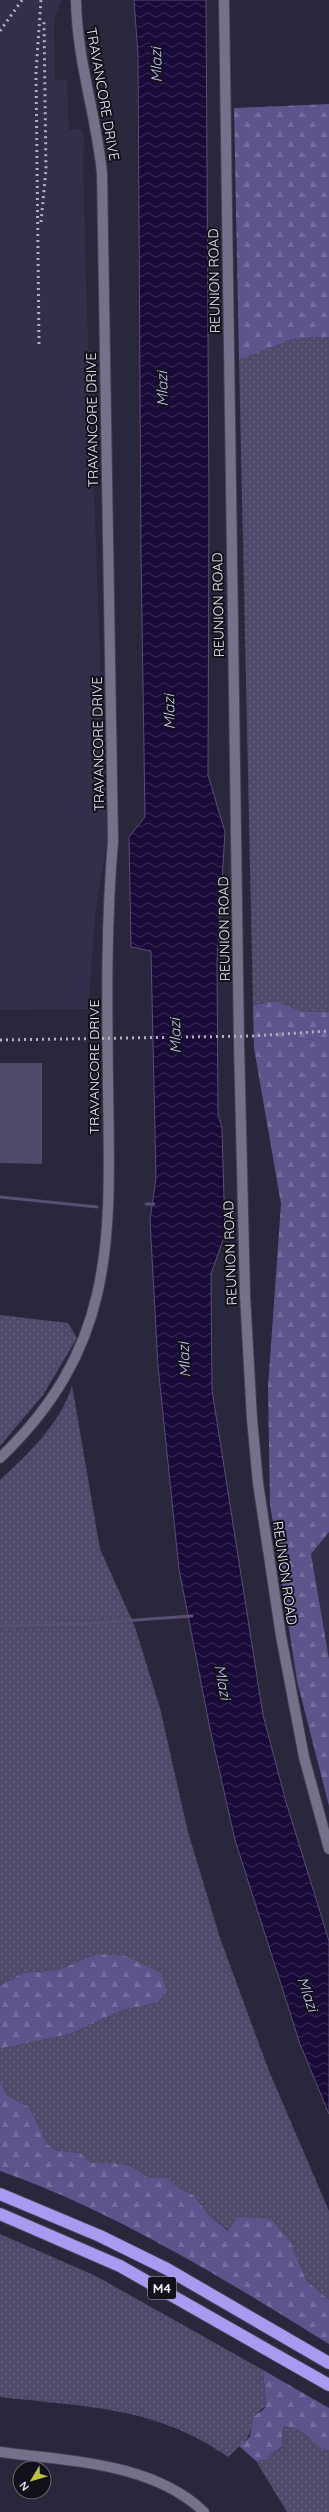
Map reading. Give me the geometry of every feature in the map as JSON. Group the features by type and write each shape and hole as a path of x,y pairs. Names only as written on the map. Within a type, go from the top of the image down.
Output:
{"highway":[{"name":"M4","path":"0,2194 100,2236 167,2269 329,2363"},
{"name":"M4","path":"0,2214 120,2266 329,2385"}],"street":[{"name":"TRAVANCORE DRIVE","path":"0,1458 46,1407 68,1371 83,1340 100,1288 109,1224 107,920 113,841 102,173 100,152 80,56 76,0"},
{"name":"REUNION ROAD","path":"224,0 240,1059 245,1294 252,1419 258,1483 281,1636 304,1758 329,1849"},
{"path":"0,2452 82,2463 135,2474 165,2486 204,2512"}],"shaded area":[{"path":"0,0 61,0 54,21 55,80 67,80 69,130 80,129 84,133 85,149 83,151 86,280 107,841 96,908 88,1009 0,1010"},
{"path":"329,337 329,1012 303,1012 276,1001 253,1005 239,360 296,338"},
{"path":"0,1063 42,1063 42,1164 0,1163"},
{"path":"0,1315 68,1323 77,1338 43,1395 0,1446"},
{"path":"72,1385 100,1549 135,1627 160,1708 188,1832 220,1938 269,2071 329,2211 329,2300 306,2280 291,2243 229,2231 209,2215 193,2195 180,2189 168,2178 149,2178 142,2172 129,2166 116,2163 92,2163 80,2153 55,2150 47,2144 29,2107 7,2095 0,2081 0,2049 70,2034 123,2010 156,2003 96,1954 58,1970 22,1973 0,1986 0,1480 43,1437 60,1412"},
{"path":"329,1532 329,1659 311,1554"},
{"path":"0,2234 96,2276 263,2370 266,2406 253,2416 251,2430 246,2440 228,2457 201,2440 146,2418 90,2407 0,2397"},
{"path":"293,2426 319,2446 329,2450 329,2512 287,2512 256,2461 266,2460 273,2451 282,2448 283,2427"}],"green space":[{"path":"329,104 329,337 296,338 239,360 234,108"},
{"path":"276,1001 303,1012 329,1012 329,1532 311,1554 329,1659 329,1806 297,1681 270,1504 268,1387 281,1204 254,1048 253,1005"},
{"path":"96,1954 126,1956 161,1973 167,1992 156,2003 123,2010 70,2034 0,2049 0,1986 22,1973 58,1970"},
{"path":"0,2081 7,2095 29,2107 47,2144 55,2150 80,2153 92,2163 116,2163 129,2166 142,2172 149,2178 168,2178 180,2189 193,2195 209,2215 228,2231 237,2217 271,2219 291,2243 306,2280 329,2300 329,2344 169,2248 85,2206 43,2187 0,2171"},
{"path":"263,2370 329,2408 329,2450 317,2445 302,2432 291,2427 283,2427 282,2447 273,2452 267,2460 256,2461 239,2446 250,2437 253,2416 263,2410 266,2406"}],"water":[{"name":"Mlazi","path":"134,0 206,0 209,503 208,775 225,832 217,961 218,1114 222,1128 225,1234 211,1274 212,1390 263,1715 286,1802 329,1941 329,2114 300,2044 235,1840 210,1729 179,1569 158,1366 150,1220 156,1178 151,951 131,947 129,837 145,817 141,554 138,55"}],"waterway":[{"path":"0,1197 97,1207"},
{"path":"146,1204 154,1204"},
{"path":"0,1626 80,1624 192,1616"}],"railway":[{"path":"0,31 22,0"},
{"path":"39,344 36,72 41,0"},
{"path":"41,222 46,169 44,22"},
{"path":"0,1040 252,1036 329,1031"}]}
